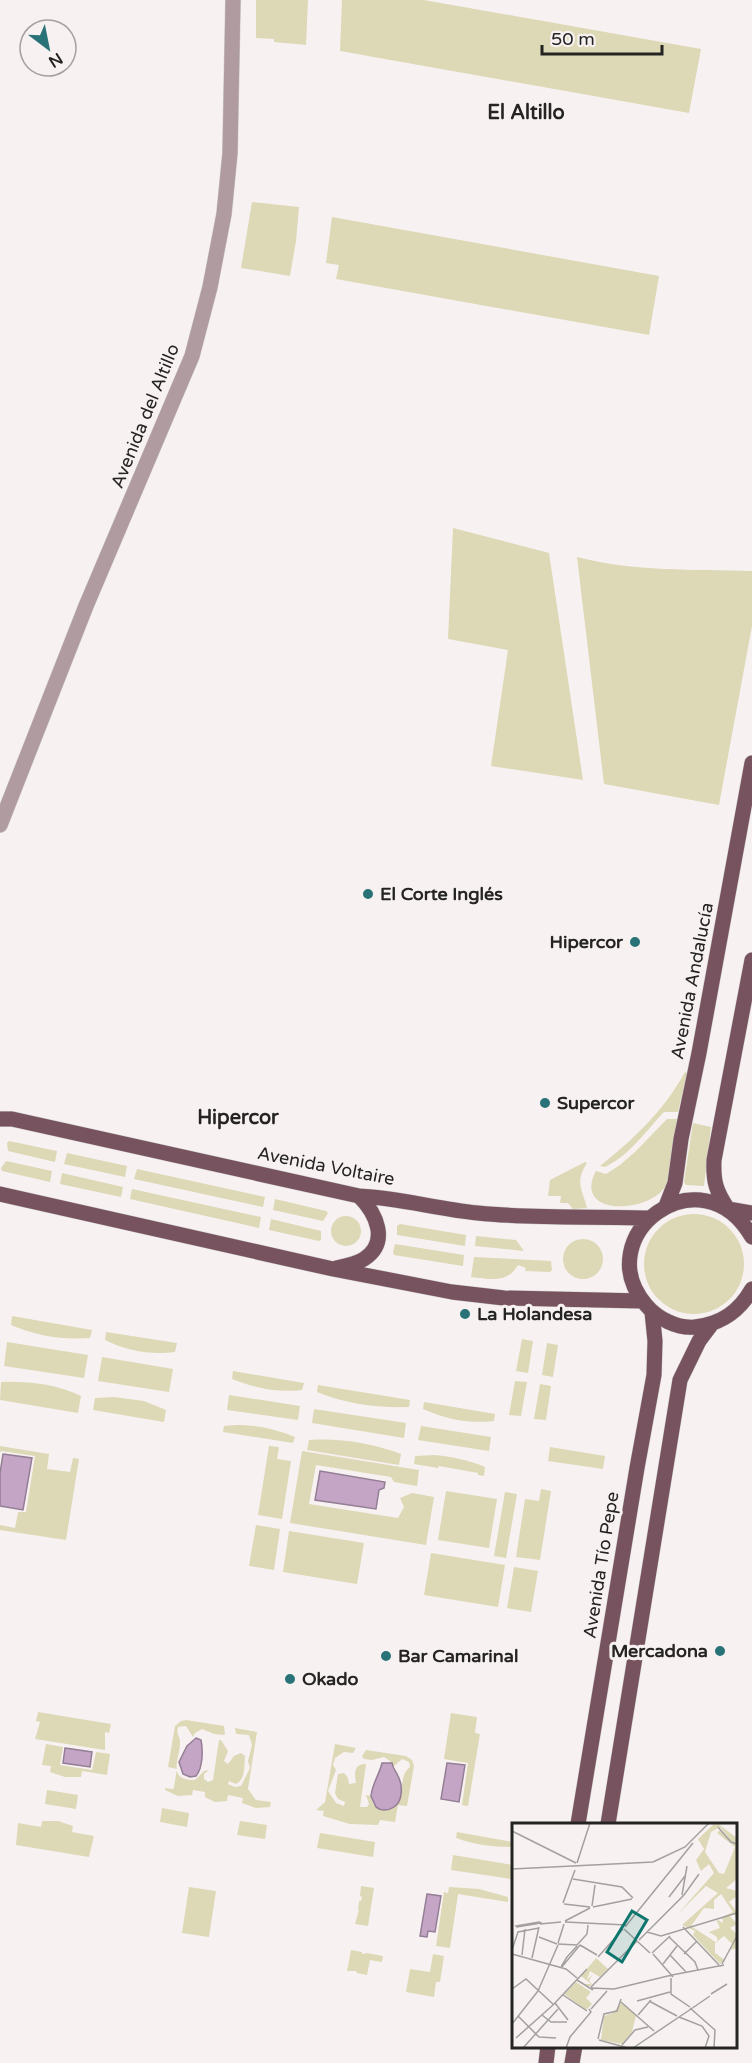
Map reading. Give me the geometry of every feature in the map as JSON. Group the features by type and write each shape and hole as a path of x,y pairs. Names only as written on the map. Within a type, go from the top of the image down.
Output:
{"main road":[{"name":"Avenida Andalucía","path":"666,1206 675,1183 681,1139 752,763"},
{"path":"752,960 714,1160 717,1192 728,1209 744,1223 752,1237"},
{"name":"Avenida Voltaire","path":"0,1119 12,1119 359,1196 381,1197 450,1209 505,1215 649,1218"},
{"path":"0,1194 412,1285 495,1297 647,1306 670,1323 690,1327 711,1325 730,1316 745,1302 752,1289"},
{"path":"333,1269 364,1258 376,1244 378,1224 369,1206 359,1196"},
{"path":"649,1218 666,1206 687,1200 708,1201 728,1209 752,1213"},
{"name":"Avenida Tío Pepe","path":"578,1823 654,1375 655,1341 647,1306 631,1276 630,1255 636,1235 649,1218"},
{"path":"608,1823 680,1380 699,1341 711,1325"},
{"path":"546,2063 548,2048"},
{"path":"572,2063 574,2048"}],"street":[{"name":"Avenida del Altillo","path":"0,825 86,606 192,356 210,287 224,214 230,153 233,0"}],"shaded area":[{"path":"256,0 308,0 306,45 256,38"},
{"path":"342,0 424,0 701,49 689,113 340,51"},
{"path":"252,202 299,207 290,276 241,268"},
{"path":"332,217 659,276 649,335 336,279 339,265 326,263"},
{"path":"453,528 549,553 583,780 491,766 508,650 448,639"},
{"path":"577,557 642,567 752,571 752,626 719,805 604,784"},
{"path":"685,1072 687,1073 678,1112 664,1112 622,1156 605,1167 600,1166 624,1146 658,1111"},
{"path":"667,1119 677,1119 671,1165 665,1187 656,1196 628,1206 602,1203 594,1196 591,1185 596,1171 606,1174 620,1165"},
{"path":"693,1123 711,1127 704,1186 686,1185 684,1182"},
{"path":"9,1141 57,1151 55,1162 8,1151"},
{"path":"67,1153 127,1166 125,1177 64,1164"},
{"path":"6,1161 52,1171 50,1182 2,1171 1,1168"},
{"path":"587,1163 580,1182 587,1208 573,1209 568,1203 560,1203 561,1196 548,1196 550,1180"},
{"path":"137,1169 265,1197 263,1207 134,1179"},
{"path":"62,1173 123,1187 121,1197 60,1184"},
{"path":"132,1189 261,1217 259,1228 130,1199"},
{"path":"275,1199 328,1213 323,1221 273,1210"},
{"path":"694,1214 713,1218 729,1229 740,1245 744,1264 740,1283 729,1299 713,1310 694,1314 675,1310 659,1299 648,1283 644,1264 648,1245 659,1229 675,1218"},
{"path":"346,1216 357,1220 361,1231 357,1242 346,1246 335,1242 331,1231 335,1220"},
{"path":"271,1219 321,1231 321,1240 269,1230"},
{"path":"400,1224 466,1235 465,1246 397,1235 397,1226"},
{"path":"476,1236 516,1240 524,1251 475,1246"},
{"path":"583,1239 591,1240 597,1245 602,1251 602,1267 597,1273 591,1278 583,1279 575,1278 569,1273 564,1267 563,1259 564,1251 569,1245 575,1240"},
{"path":"395,1244 464,1255 463,1266 394,1255"},
{"path":"474,1257 551,1261 552,1270 550,1272 525,1271 526,1268 518,1265 504,1278 471,1277"},
{"path":"12,1316 92,1330 90,1338 50,1336 11,1325"},
{"path":"106,1332 177,1343 175,1352 139,1351 105,1340"},
{"path":"522,1339 533,1341 528,1373 516,1371"},
{"path":"7,1342 88,1355 84,1378 4,1366"},
{"path":"547,1343 558,1345 553,1377 542,1375"},
{"path":"102,1357 173,1369 169,1392 98,1381"},
{"path":"233,1371 304,1383 302,1390 267,1389 232,1379"},
{"path":"515,1381 527,1382 521,1416 509,1415"},
{"path":"1,1382 42,1384 81,1396 78,1413 0,1400"},
{"path":"540,1384 551,1386 546,1420 534,1419"},
{"path":"318,1385 410,1400 409,1407 373,1406 350,1402 317,1392"},
{"path":"229,1395 300,1406 298,1420 227,1410"},
{"path":"114,1397 144,1401 166,1410 164,1422 93,1410 95,1398"},
{"path":"424,1402 495,1414 494,1421 475,1422 440,1416 423,1409"},
{"path":"314,1409 406,1423 404,1438 312,1423"},
{"path":"224,1426 266,1428 295,1437 293,1443 223,1432"},
{"path":"421,1426 491,1437 489,1451 418,1440"},
{"path":"309,1440 356,1442 378,1447 401,1454 399,1465 307,1450"},
{"path":"0,1446 49,1454 47,1469 70,1472 73,1458 79,1459 66,1540 0,1530 0,1525 15,1528 18,1512 26,1512 35,1456 1,1451 0,1453"},
{"path":"269,1446 279,1447 277,1459 291,1461 282,1519 258,1515"},
{"path":"550,1447 605,1456 603,1469 548,1461"},
{"path":"302,1451 419,1470 417,1486 394,1482 391,1477 316,1465 309,1504 398,1518 404,1507 400,1498 412,1493 434,1497 426,1545 290,1523"},
{"path":"3,1454 32,1458 23,1510 0,1506 0,1473"},
{"path":"435,1455 461,1459 485,1467 484,1476 439,1466 438,1468 414,1464 415,1456"},
{"path":"320,1471 385,1482 384,1488 379,1490 376,1509 315,1500"},
{"path":"541,1489 551,1491 540,1560 516,1557 525,1499 539,1501"},
{"path":"446,1491 497,1499 489,1548 438,1540"},
{"path":"505,1492 517,1494 506,1558 494,1556"},
{"path":"256,1525 280,1529 274,1570 249,1566"},
{"path":"289,1531 364,1543 357,1584 283,1572"},
{"path":"431,1553 505,1565 498,1607 424,1595"},
{"path":"514,1567 538,1571 531,1612 507,1608"},
{"path":"38,1712 111,1724 109,1733 105,1732 105,1750 35,1739 40,1722 36,1721"},
{"path":"451,1713 477,1717 475,1733 480,1734 468,1806 462,1805 468,1763 444,1759"},
{"path":"186,1720 224,1726 225,1735 214,1734 202,1729 193,1737 186,1726 178,1727 180,1748 177,1769 168,1767 175,1726"},
{"path":"235,1728 257,1732 248,1789 256,1800 271,1802 270,1807 256,1808 242,1803 243,1798 228,1795 227,1801 215,1802 205,1797 205,1792 193,1790 192,1795 178,1796 165,1790 165,1788 173,1789 177,1769 180,1776 195,1780 204,1771 209,1770 204,1774 204,1779 208,1782 213,1780 219,1740 221,1740 228,1751 224,1761 228,1764 234,1756 241,1753 245,1756 241,1779 236,1784 229,1781 228,1784 235,1787 241,1786 250,1768 248,1761 252,1745 249,1735 236,1734"},
{"path":"196,1738 201,1740 201,1764 196,1776 190,1777 183,1774 179,1762 187,1746"},
{"path":"46,1744 63,1747 60,1765 92,1770 96,1752 110,1754 107,1775 82,1771 81,1777 65,1777 50,1772 51,1766 42,1765"},
{"path":"335,1744 356,1748 353,1753 344,1752 335,1758 333,1765 336,1770 328,1791 336,1803 344,1806 345,1802 338,1799 335,1793 338,1774 344,1773 349,1784 356,1783 356,1770 362,1764 366,1764 360,1807 367,1807 369,1804 366,1795 371,1796 373,1804 381,1810 391,1809 398,1798 403,1777 410,1767 409,1762 402,1759 393,1767 384,1757 364,1759 362,1756 366,1750 406,1756 412,1760 414,1766 407,1806 398,1805 395,1822 380,1820 378,1825 350,1824 323,1816 324,1811 316,1810 325,1802"},
{"path":"65,1748 92,1752 90,1767 63,1763"},
{"path":"382,1763 392,1763 401,1788 399,1801 387,1810 376,1807 371,1796"},
{"path":"447,1763 465,1765 459,1802 441,1799"},
{"path":"47,1790 78,1795 76,1809 45,1804"},
{"path":"162,1808 189,1813 187,1827 160,1822"},
{"path":"42,1821 58,1821 73,1826 72,1832 94,1836 89,1857 16,1845 18,1823 41,1827"},
{"path":"240,1821 267,1825 265,1839 237,1835"},
{"path":"457,1832 512,1842 512,1847 492,1846 456,1838"},
{"path":"320,1833 375,1842 373,1857 317,1848"},
{"path":"453,1855 512,1865 511,1879 451,1870"},
{"path":"361,1886 374,1888 368,1926 355,1924 359,1901 362,1897 360,1896"},
{"path":"189,1887 216,1891 209,1937 182,1933"},
{"path":"449,1887 479,1889 508,1897 508,1902 458,1894 450,1948 436,1946 444,1892 448,1893"},
{"path":"427,1894 441,1896 435,1932 428,1931 427,1937 420,1936"},
{"path":"351,1950 362,1952 362,1954 383,1956 382,1962 370,1960 367,1975 347,1971"},
{"path":"433,1954 444,1956 440,1982 436,1982 434,1997 406,1992 410,1969 430,1972"}],"place":[{"name":"El Corte Inglés","path":"368,894"},
{"name":"Hipercor","path":"635,942"},
{"name":"Supercor","path":"545,1103"},
{"name":"La Holandesa","path":"465,1314"},
{"name":"Mercadona","path":"720,1651"},
{"name":"Bar Camarinal","path":"386,1656"},
{"name":"Okado","path":"290,1679"}],"district":[{"name":"El Altillo","path":"526,112"},
{"name":"Hipercor","path":"238,1117"}]}
